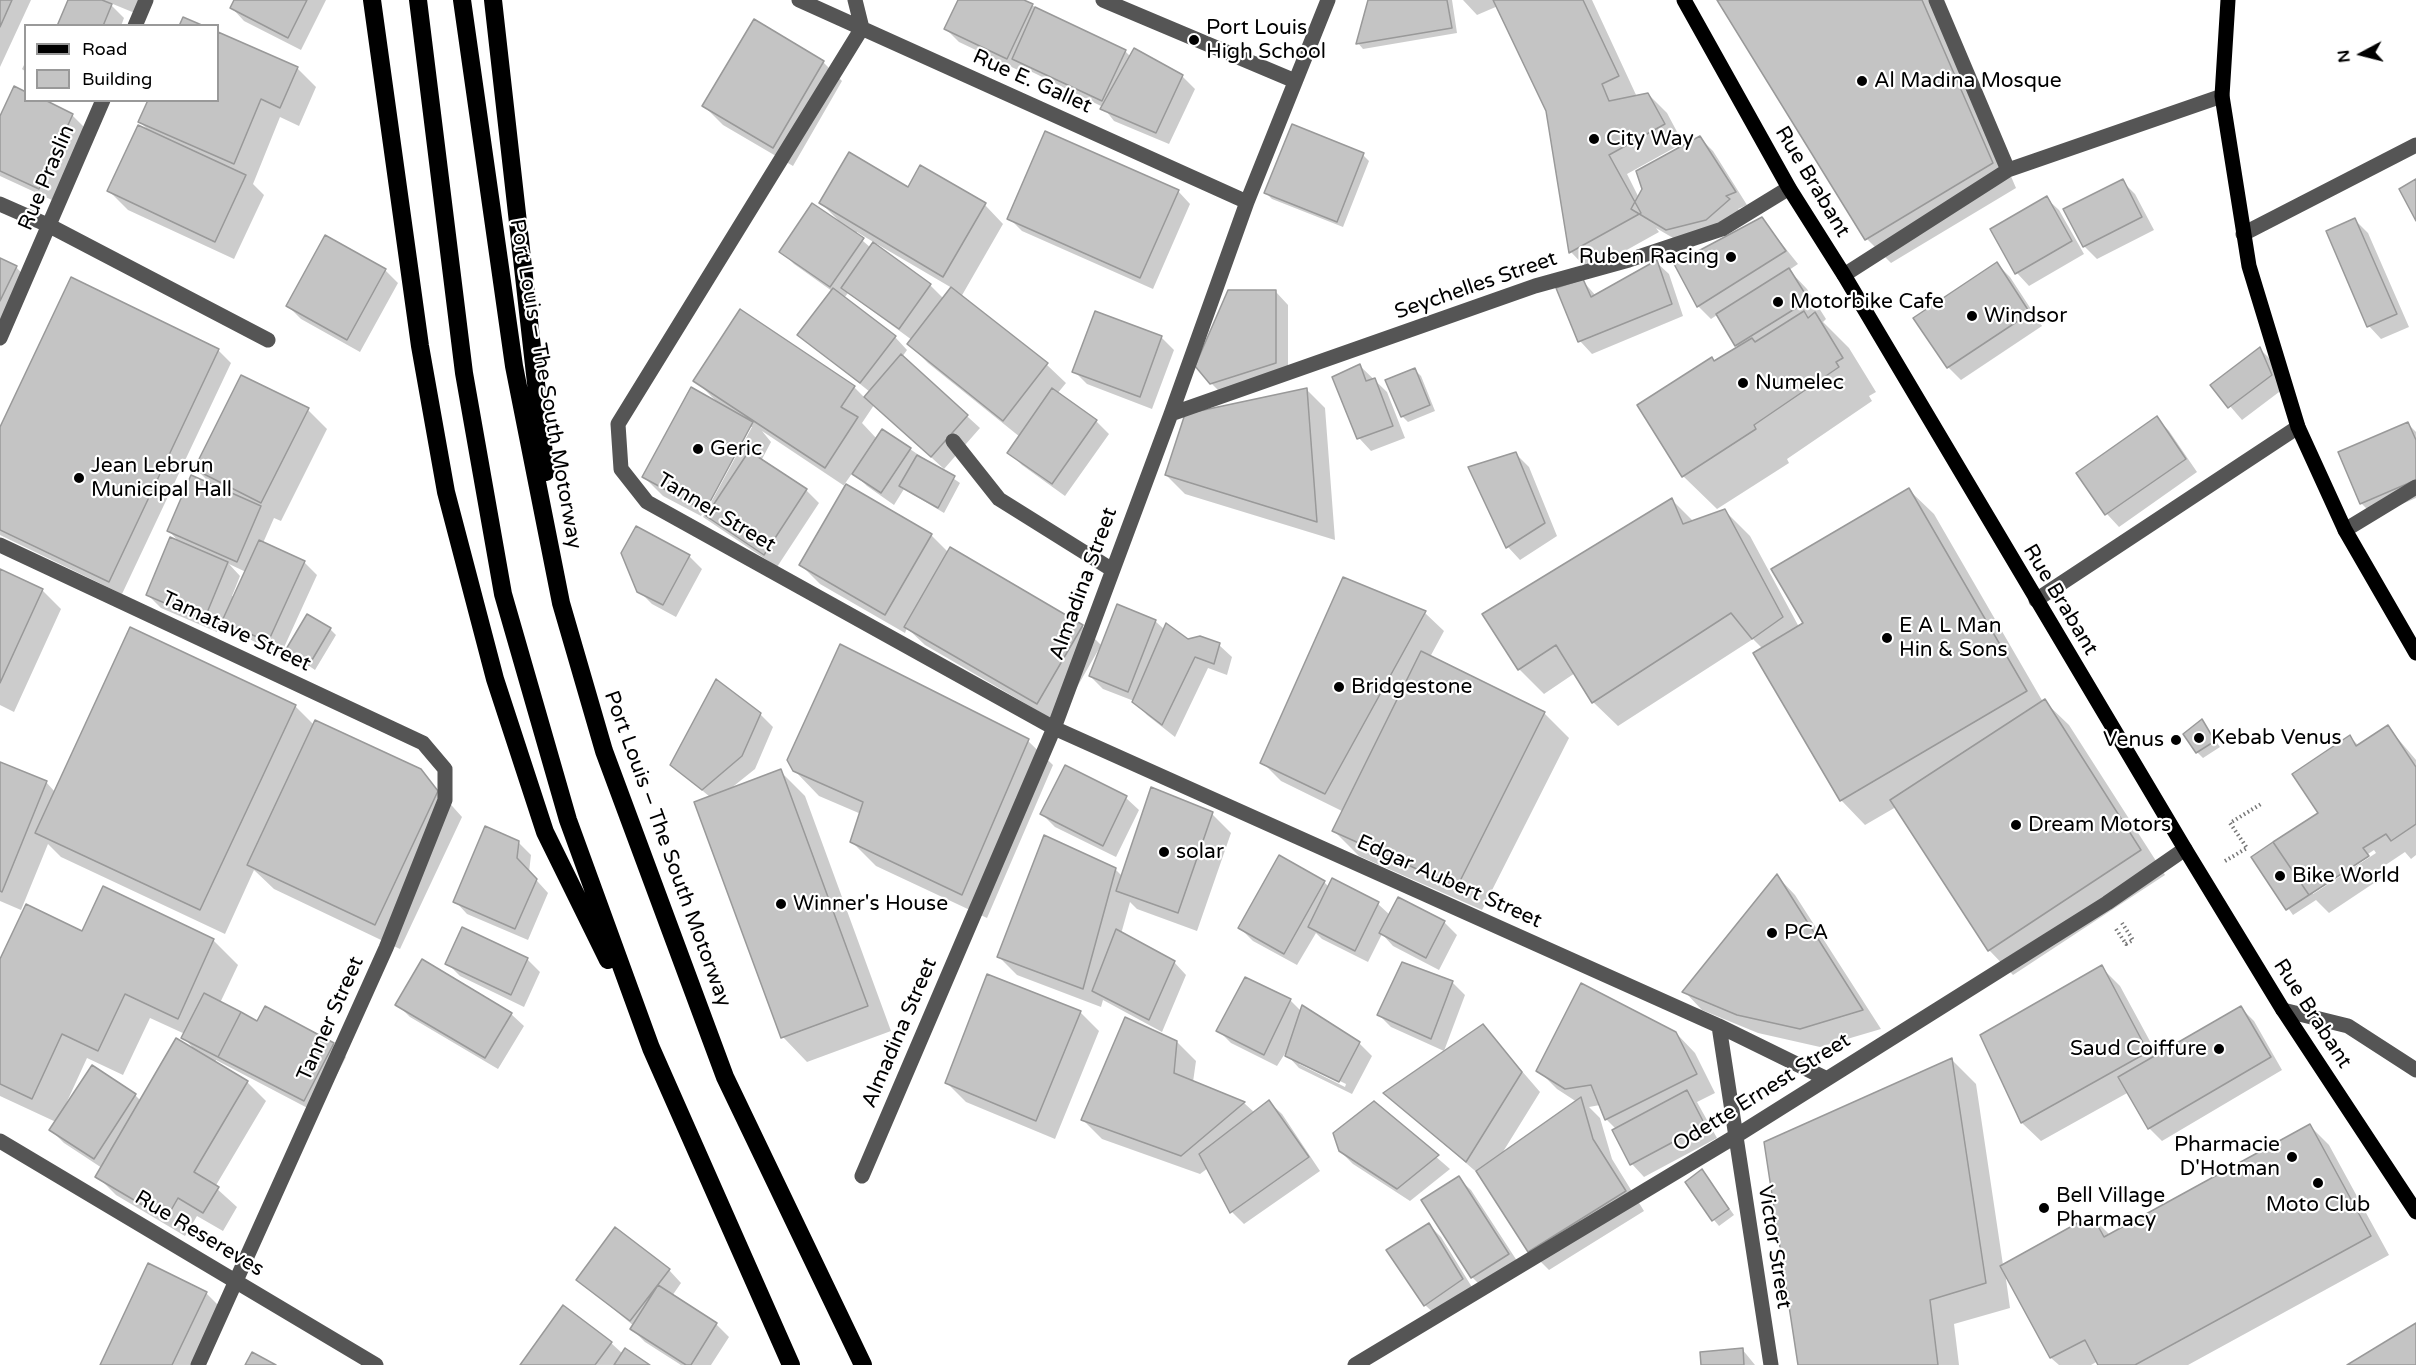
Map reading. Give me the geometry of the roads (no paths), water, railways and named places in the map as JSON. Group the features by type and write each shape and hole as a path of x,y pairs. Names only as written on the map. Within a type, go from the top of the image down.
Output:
{"highway":[{"path":"372,0 420,346 446,492 495,680 545,832 651,1048 790,1365"},
{"path":"418,0 464,373 503,594 567,820 651,1048"},
{"path":"493,0 561,603"},
{"name":"Port Louis – The South Motorway","path":"463,8 514,366 561,603 604,751 725,1077 863,1365"}],"main road":[{"name":"Rue Brabant","path":"1684,0 1789,188 1844,275 2185,849 2283,1010 2412,1194 2416,1212"},
{"path":"2228,0 2222,96 2249,266 2298,427 2345,530 2416,653"}],"street":[{"path":"136,24 146,0"},
{"name":"Rue E. Gallet","path":"799,0 1247,202"},
{"path":"855,0 862,28"},
{"path":"1103,0 1295,81"},
{"name":"Almadina Street","path":"862,1176 1054,728 1247,202 1328,0"},
{"path":"1936,0 2008,170"},
{"name":"Tanner Street","path":"862,28 618,424 621,469 647,502 1054,728"},
{"path":"1844,275 2008,170 2222,96"},
{"name":"Rue Praslin","path":"0,338 103,102"},
{"path":"2243,234 2416,145"},
{"name":"Seychelles Street","path":"1171,414 1534,286 1629,260 1722,229 1789,188"},
{"path":"0,204 50,226 268,340"},
{"path":"2036,600 2298,427"},
{"path":"953,441 999,498 1111,569"},
{"path":"2345,530 2416,487"},
{"name":"Tamatave Street","path":"0,545 423,743 445,769"},
{"name":"Edgar Aubert Street","path":"1054,728 1719,1026 1825,1078"},
{"name":"Tanner Street","path":"198,1365 386,948 446,800 445,769"},
{"name":"Odette Ernest Street","path":"1355,1365 1736,1136 2107,903 2185,849"},
{"path":"2283,1010 2348,1026 2416,1070"},
{"name":"Victor Street","path":"1719,1026 1771,1365"},
{"name":"Rue Resereves","path":"0,1141 376,1365"}],"place":[{"name":"Port Louis High School","path":"1194,40"},
{"name":"Al Madina Mosque","path":"1862,81"},
{"name":"City Way","path":"1594,139"},
{"name":"Ruben Racing","path":"1731,257"},
{"name":"Motorbike Cafe","path":"1778,302"},
{"name":"Windsor","path":"1972,316"},
{"name":"Numelec","path":"1743,383"},
{"name":"Geric","path":"698,449"},
{"name":"Jean Lebrun Municipal Hall","path":"79,478"},
{"name":"E A L Man Hin & Sons","path":"1887,638"},
{"name":"Bridgestone","path":"1339,687"},
{"name":"Kebab Venus","path":"2199,738"},
{"name":"Venus","path":"2176,740"},
{"name":"Dream Motors","path":"2016,825"},
{"name":"solar","path":"1164,852"},
{"name":"Bike World","path":"2280,876"},
{"name":"Winner's House","path":"781,904"},
{"name":"PCA","path":"1772,933"},
{"name":"Saud Coiffure","path":"2219,1049"},
{"name":"Pharmacie D'Hotman","path":"2292,1157"},
{"name":"Moto Club","path":"2318,1183"},
{"name":"Bell Village Pharmacy","path":"2044,1208"}]}
